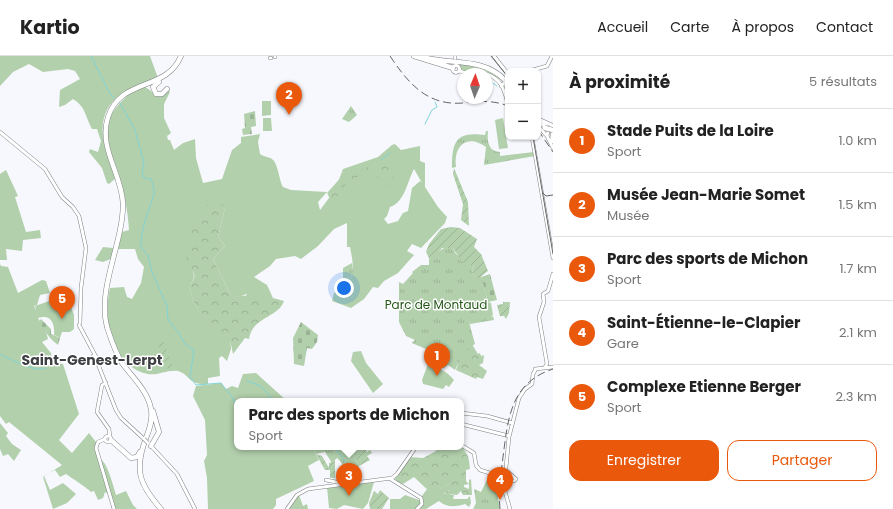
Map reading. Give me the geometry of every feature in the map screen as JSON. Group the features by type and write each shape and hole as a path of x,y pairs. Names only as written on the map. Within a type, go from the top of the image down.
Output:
{"highway":[{"path":"414,56 441,66 455,67"},
{"path":"419,56 435,60 482,63 494,69 505,81"},
{"path":"424,56 481,61 495,68 505,81"},
{"path":"123,209 120,185 106,144 105,130 108,115 115,103 124,94 140,85 163,78 177,65 181,57"},
{"path":"133,89 145,87 159,96 166,88 162,94 157,95 153,89 156,84 173,71 181,57"},
{"path":"150,445 158,437 159,429 150,402 116,352 108,328 105,312 107,293 123,215 122,188 108,147 106,132 109,117 115,105 133,89 166,77 174,69 181,57"},
{"path":"541,122 550,130"},
{"path":"130,373 146,396 151,409 150,426 140,460 140,473 143,484 162,509"},
{"path":"150,402 152,423 142,452 140,468 144,484 152,497"},
{"path":"108,438 131,458 137,457 143,447"}],"main road":[{"path":"494,56 505,81 505,101"},
{"path":"540,68 545,67 552,56"},
{"path":"457,72 455,73 455,67 460,68"},
{"path":"493,77 505,81"},
{"path":"493,78 505,81"},
{"path":"505,81 505,94"},
{"path":"550,130 553,147"},
{"path":"550,130 553,147"},
{"path":"0,132 45,169 62,197 73,207 79,216 86,244 81,288 80,323 82,330 120,416 177,474 195,509"},
{"path":"532,140 553,258"},
{"path":"545,367 547,364 539,319 544,302 543,294 546,292 553,274"},
{"path":"504,490 509,436 519,398 531,383 533,372 536,369 553,367"},
{"path":"106,383 102,385 97,412 109,429 108,438 97,443 97,450 114,509"},
{"path":"464,413 487,416 512,424"},
{"path":"464,425 509,436"},
{"path":"464,446 468,447 474,454 480,470 496,475 504,481 515,480 516,478 506,469"},
{"path":"390,478 396,474 413,450"},
{"path":"313,486 390,478 397,474 403,464"},
{"path":"506,469 506,498"},
{"path":"390,478 421,498 422,503 417,509"},
{"path":"326,480 341,483"},
{"path":"286,509 299,492 313,486 366,481"},
{"path":"504,481 504,490 509,509"},
{"path":"313,486 318,489"}],"green space":[{"path":"0,56 150,56 158,78 124,92 109,107 104,117 104,143 116,178 109,184 107,183 102,168 89,152 90,149 98,152 101,141 97,129 92,129 85,112 80,105 73,99 65,105 59,107 60,90 80,79 75,71 68,69 43,72 29,64 13,72 0,86"},
{"path":"456,62 485,66 488,68 459,68"},
{"path":"493,72 504,81 493,76"},
{"path":"145,87 158,96 168,90 170,92 164,104 164,118 171,133 167,136 168,140 170,140 174,150 183,143 195,139 196,158 203,183 222,179 232,150 241,143 241,137 260,134 258,142 260,154 271,158 274,161 283,187 291,190 327,192 318,202 320,210 335,190 343,169 378,157 395,144 401,150 420,146 420,161 425,163 425,187 438,207 447,217 445,223 421,248 412,244 407,251 414,255 398,273 384,281 378,288 373,287 364,299 351,308 332,301 334,293 343,281 347,282 347,278 350,279 352,275 353,263 350,247 347,247 347,223 334,229 318,246 301,259 295,256 276,259 270,266 254,277 267,285 273,298 260,306 246,294 238,297 230,294 213,259 225,246 218,237 225,208 186,257 194,274 194,278 190,285 191,294 194,301 209,321 230,335 231,349 227,361 222,356 219,358 220,376 208,378 208,384 201,384 196,383 178,371 148,374 135,369 125,362 118,351 112,340 109,327 108,300 110,288 124,287 127,297 132,299 141,283 144,267 138,259 135,249 118,249 122,232 129,230 123,189 109,145 108,127 110,118 115,108 131,92","holes":["414,169 422,183 420,181 412,188 408,211 403,213 398,221 388,224 384,219 387,216 390,207 399,201"]},
{"path":"262,101 271,101 271,115 262,116"},
{"path":"351,106 357,115 349,122 342,119"},
{"path":"255,111 256,126 251,127 252,134 243,135 242,129 245,128 244,114"},
{"path":"263,118 271,118 272,131 263,131"},
{"path":"503,118 505,140 507,140 508,148 499,149 495,120"},
{"path":"486,131 488,131 489,145 493,150 500,152 500,156 534,152 535,156 484,165 486,147 473,141 463,144 459,148 456,167 452,168 453,151 458,140 468,135 485,135"},
{"path":"397,163 391,182 391,189 377,177 375,171 366,172 341,189 341,192 349,189 334,198 335,202 343,198 346,200 333,205 327,193 344,174 348,175 378,164"},
{"path":"454,168 468,202 469,226 461,220 463,204 453,174"},
{"path":"6,170 18,196 15,197 26,232 40,230 41,238 23,240 22,251 6,249 7,260 0,260 0,174"},
{"path":"212,201 220,201 225,208 218,237 225,246 213,259 230,294 239,296 256,295 260,305 273,298 284,301 281,307 255,326 249,339 245,338 233,354 229,335 226,333 215,334 211,324 196,306 190,288 194,273 186,257 189,237 196,217"},
{"path":"451,227 460,228 477,239 474,247 481,254 488,271 479,278 475,277 472,270 474,266 463,263 453,248 442,248 435,256 429,258 426,252 429,244 441,229"},
{"path":"103,247 113,248 113,258 103,262 95,260"},
{"name":"Parc de Montaud","path":"447,247 453,248 456,254 474,266 472,270 475,277 481,276 488,302 491,303 493,315 490,317 493,316 494,320 470,324 469,322 475,344 464,351 455,370 448,365 444,368 427,359 431,351 412,343 415,340 406,336 399,322 399,282 403,284 413,273 412,272 421,265 429,265 429,258"},
{"path":"352,263 353,272 350,279 343,279 343,268"},
{"path":"0,264 1,266 8,267 18,293 42,280 46,281 50,293 40,295 37,305 34,306 36,311 35,306 52,300 55,310 71,307 74,315 74,329 70,332 62,332 60,338 54,335 53,323 49,318 38,318 46,332 48,339 42,342 51,353 53,362 63,364 79,414 59,440 72,453 89,433 96,442 96,452 107,468 116,495 126,491 133,505 137,509 112,509 109,494 105,492 103,498 98,500 94,491 91,492 66,474 60,477 55,470 48,474 62,465 9,422 6,424 0,416"},
{"path":"490,274 497,300 488,302 481,277"},
{"path":"347,279 353,283 353,287 359,287 350,298 351,301 348,301 342,295"},
{"path":"503,302 510,302 509,313 506,319 504,316 500,316 497,305 503,304"},
{"path":"41,319 51,329 51,334 60,338 58,345 49,337 38,322"},
{"path":"301,322 318,335 317,342 312,349 307,348 304,366 294,364 293,338"},
{"path":"469,322 473,346 478,354 480,353 481,356 484,355 483,363 479,365 487,371 483,379 477,377 476,379 456,370 459,361 412,343 415,340"},
{"path":"164,342 172,365 168,369 158,345"},
{"path":"361,351 366,363 383,384 373,393 351,361 353,352"},
{"path":"428,364 442,370 454,380 449,387 446,385 443,389 423,384 422,380"},
{"path":"256,373 284,398 234,398 234,450 314,450 319,460 308,466 314,481 276,499 276,505 273,509 208,509 207,478 204,461 207,455 205,420 193,396 196,386 221,383 226,389 232,386 238,388 243,374"},
{"path":"0,423 8,433 6,436 12,444 21,450 14,461 8,454 3,456 0,449"},
{"path":"314,450 351,450 359,466 357,469 357,480 349,481 341,462 337,458 332,463 325,452 316,454"},
{"path":"351,450 366,450 367,452 370,450 372,453 367,456 370,460 359,466"},
{"path":"464,450 466,452 470,469 466,470 466,481 469,484 469,480 471,479 472,495 463,495 461,491 457,495 443,493 450,490 450,485 448,484 432,494 414,477 403,484 396,482 395,477 410,457 423,458 436,451","holes":["469,484 469,489 464,487 464,485"]},
{"path":"316,454 322,456 329,468 329,463 335,461 335,478 330,478 330,470 325,470"},
{"path":"44,476 50,490 63,483 76,494 67,503 53,509 43,477"},
{"path":"489,476 496,476 500,480 498,499 500,509 473,509 476,503 474,489 481,492"},
{"path":"374,482 368,503 363,509 344,505 337,509 329,508 327,487"},
{"path":"448,484 450,485 450,490 443,493 454,495 453,499 467,499 470,496 471,503 469,507 465,504 448,506 439,501 426,509 390,509 390,499 400,499 405,495 419,500 427,489 432,493"},
{"path":"380,490 389,498 382,509 370,509 369,503 374,491 378,494"},
{"path":"299,495 303,506 307,504 308,509 288,509"}],"waterway":[{"path":"91,56 110,94 115,99"},
{"path":"493,83 497,86"},
{"path":"425,124 432,110 437,107 435,102"},
{"path":"120,103 135,130 144,163 142,173 144,178 151,179 154,188 153,198 143,228 141,248 148,255 152,272 167,306 168,320 178,332 185,344 194,350 190,377 196,385 221,383 234,401"},
{"path":"381,160 390,153"},
{"path":"0,354 11,360 36,369 46,369"},
{"path":"247,381 261,386 271,398"},
{"path":"336,450 345,461"}],"tram line":[{"path":"491,56 505,73"},
{"path":"534,140 553,254"},
{"path":"543,193 546,196 553,195"}],"railway":[{"path":"390,56 412,84 429,97 450,103 486,102 505,105"},
{"path":"541,134 553,152"},
{"path":"500,509 499,496 505,443 514,404 528,383 539,375 553,369"}],"place":[{"name":"Musée Jean-Marie Somet","path":"289,115"},
{"name":"Complexe Etienne Berger","path":"62,319"},
{"name":"Stade Puits de la Loire","path":"437,376"},
{"name":"Parc des sports de Michon","path":"349,496"},
{"name":"Saint-Étienne-le-Clapier","path":"500,500"}],"district":[{"name":"Saint-Genest-Lerpt","path":"92,360"}]}
